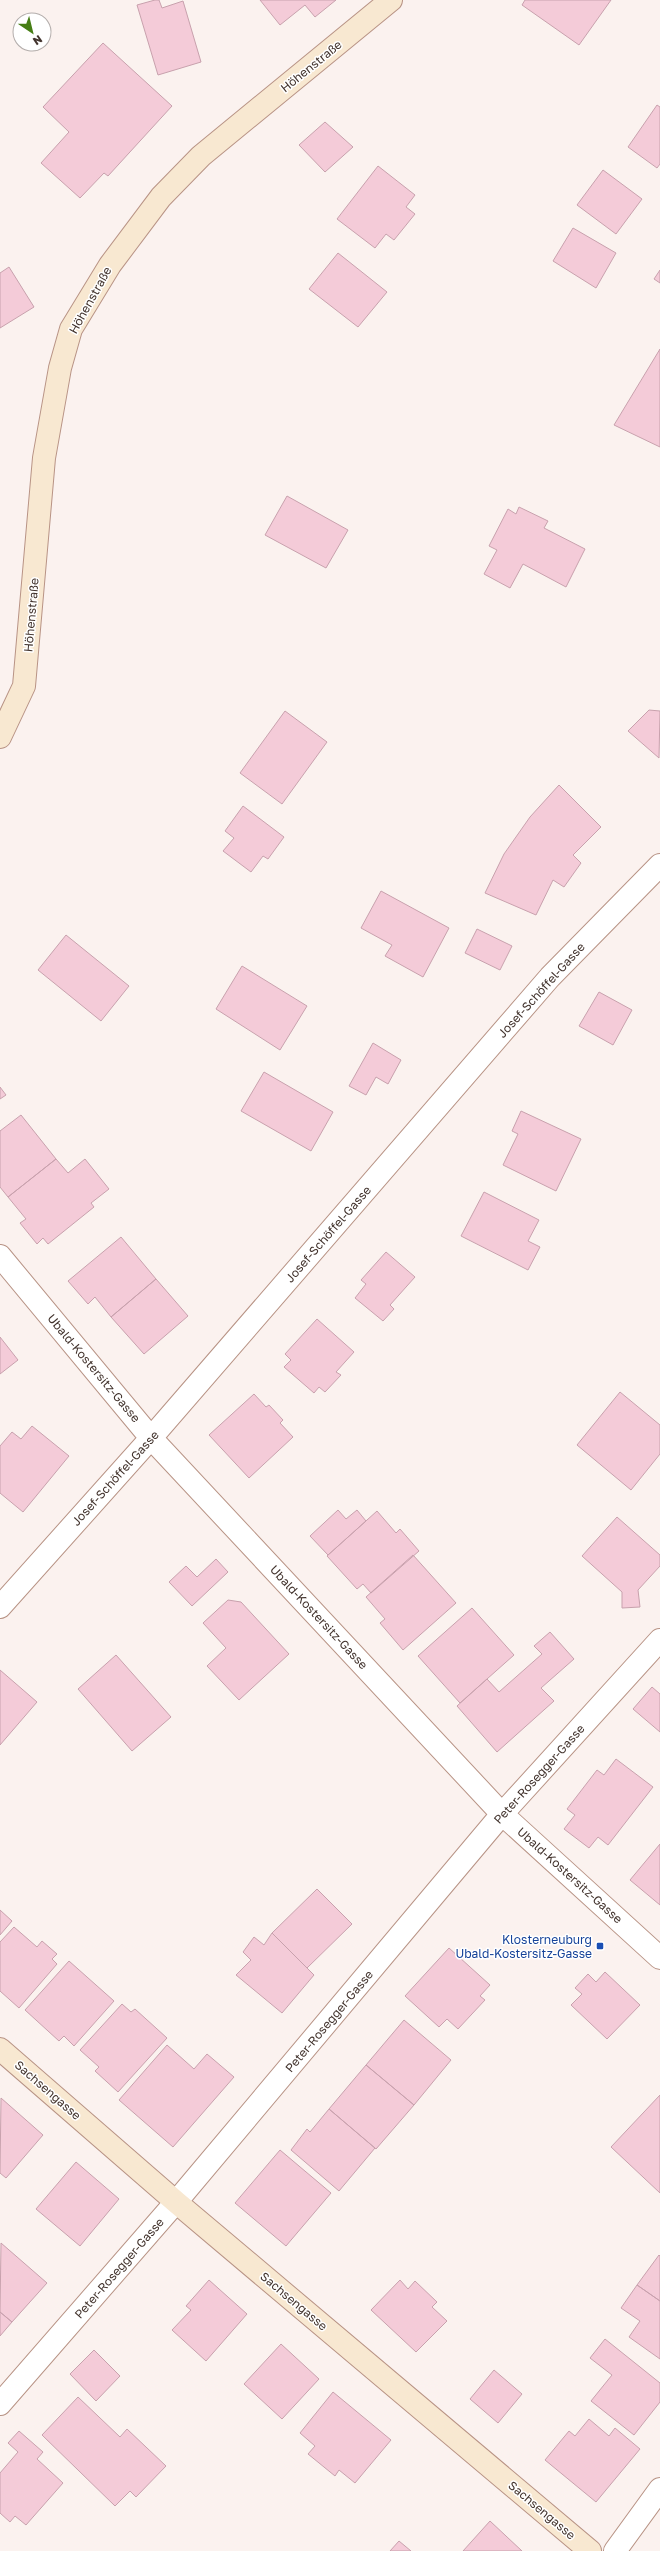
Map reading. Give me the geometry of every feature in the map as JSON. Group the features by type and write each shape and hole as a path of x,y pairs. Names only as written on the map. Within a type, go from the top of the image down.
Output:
{"street":[{"name":"Höhenstraße","path":"0,737 24,686 44,458 60,368 71,330 110,265 161,197 201,156 391,0"},
{"name":"Josef-Schöffel-Gasse","path":"0,1607 151,1438 550,977 660,865"},
{"name":"Ubald-Kostersitz-Gasse","path":"0,1256 151,1438 502,1814 660,1958"},
{"name":"Peter-Rosegger-Gasse","path":"0,2404 176,2202 502,1814 660,1640"},
{"name":"Sachsengasse","path":"0,2049 176,2202 590,2551"},
{"path":"615,2551 660,2489"}],"building":[{"path":"159,0 162,8 183,1 201,62 158,75 137,5"},
{"path":"260,0 336,0 315,17 305,5 280,25"},
{"path":"525,0 611,0 579,45 522,5"},
{"path":"103,43 172,106 108,176 104,173 80,198 41,163 69,132 43,107"},
{"path":"657,105 660,107 660,164 657,168 628,147"},
{"path":"325,122 353,147 325,172 299,145"},
{"path":"378,166 415,195 406,207 415,214 394,240 386,234 375,248 337,219"},
{"path":"603,170 642,199 616,234 577,205"},
{"path":"573,228 616,253 596,288 553,261"},
{"path":"338,253 387,292 358,327 309,289"},
{"path":"9,267 34,307 0,328 0,273"},
{"path":"660,270 660,283 654,279"},
{"path":"660,349 660,447 614,425"},
{"path":"287,496 348,530 326,568 265,535"},
{"path":"519,507 548,521 544,528 585,549 566,587 523,564 510,588 484,574 497,550 489,546 508,509 516,514"},
{"path":"649,710 660,711 659,758 628,731"},
{"path":"285,711 327,742 282,804 240,773"},
{"path":"559,785 601,827 573,855 581,863 564,887 553,880 536,915 485,893 504,854 530,817"},
{"path":"243,806 284,837 268,859 263,856 251,872 223,851 234,838 225,831"},
{"path":"381,891 449,928 423,977 385,956 392,945 361,928"},
{"path":"477,929 512,946 500,970 465,953"},
{"path":"66,935 129,986 101,1021 38,970"},
{"path":"242,966 307,1006 280,1050 216,1009"},
{"path":"599,992 632,1010 613,1045 579,1026"},
{"path":"373,1043 401,1060 388,1084 376,1077 366,1095 349,1086"},
{"path":"264,1072 333,1112 311,1151 241,1111"},
{"path":"0,1087 6,1095 0,1099"},
{"path":"521,1111 581,1139 556,1191 503,1165 518,1134 512,1131"},
{"path":"21,1115 56,1159 8,1197 0,1187 0,1131"},
{"path":"56,1159 68,1173 85,1159 109,1189 91,1203 94,1207 48,1244 43,1238 37,1244 20,1223 26,1219 8,1197"},
{"path":"484,1192 539,1220 528,1241 540,1247 528,1270 461,1236"},
{"path":"121,1237 156,1279 111,1317 95,1297 88,1304 68,1281"},
{"path":"386,1252 415,1277 390,1305 394,1309 383,1321 355,1298 366,1284 361,1280"},
{"path":"156,1279 188,1316 144,1354 111,1317"},
{"path":"317,1319 354,1352 336,1372 341,1375 325,1392 319,1387 314,1393 284,1367 291,1360 285,1354"},
{"path":"0,1337 18,1360 0,1374"},
{"path":"620,1392 660,1425 660,1454 631,1490 577,1445"},
{"path":"254,1394 266,1407 269,1405 283,1420 280,1423 293,1437 249,1478 209,1435"},
{"path":"32,1426 69,1456 23,1512 0,1493 0,1446 12,1432 21,1439"},
{"path":"338,1510 346,1519 357,1510 366,1521 328,1555 310,1536"},
{"path":"377,1511 396,1533 400,1529 419,1551 371,1593 363,1584 357,1589 327,1556"},
{"path":"617,1517 660,1555 660,1566 638,1590 640,1607 622,1608 622,1592 582,1556"},
{"path":"413,1555 456,1603 403,1650 380,1623 385,1619 366,1597"},
{"path":"216,1559 228,1572 192,1606 169,1582 186,1566 197,1577"},
{"path":"228,1600 241,1602 289,1654 239,1700 207,1666 226,1648 203,1623"},
{"path":"472,1608 514,1655 460,1703 418,1656"},
{"path":"550,1632 574,1659 541,1688 554,1701 497,1752 457,1706 487,1679 499,1692 542,1654 534,1646"},
{"path":"116,1655 171,1717 132,1751 78,1689"},
{"path":"0,1670 37,1702 0,1745"},
{"path":"652,1687 660,1694 660,1732 633,1709"},
{"path":"616,1759 653,1787 608,1845 598,1837 589,1848 564,1829 575,1815 567,1809 597,1770 604,1775"},
{"path":"660,1844 660,1905 630,1880"},
{"path":"317,1889 352,1924 307,1968 272,1933"},
{"path":"0,1910 12,1921 0,1935"},
{"path":"14,1927 37,1947 42,1941 57,1954 52,1959 57,1964 19,2008 0,1991 0,1942"},
{"path":"272,1933 314,1975 282,2013 236,1975 251,1960 243,1952 254,1937 264,1945"},
{"path":"449,1948 490,1985 480,1996 485,2000 458,2029 447,2019 439,2027 405,1996"},
{"path":"69,1961 114,2001 74,2046 64,2036 59,2041 25,2010"},
{"path":"605,1972 640,2005 607,2039 571,2005 582,1994 575,1988 588,1974 596,1982"},
{"path":"122,2004 131,2012 135,2009 167,2038 118,2092 95,2071 99,2067 80,2050"},
{"path":"404,2020 451,2060 414,2105 366,2065"},
{"path":"167,2045 194,2069 207,2054 234,2077 173,2147 119,2100"},
{"path":"366,2065 414,2105 376,2149 329,2109"},
{"path":"660,2095 660,2193 611,2147"},
{"path":"1,2098 43,2135 6,2178 0,2173"},
{"path":"329,2109 375,2148 339,2191 291,2150 307,2129 310,2132"},
{"path":"280,2150 331,2193 286,2246 235,2203"},
{"path":"76,2162 119,2199 80,2246 36,2209"},
{"path":"1,2243 47,2283 12,2322 0,2312"},
{"path":"659,2255 660,2256 660,2301 637,2285"},
{"path":"209,2280 247,2314 206,2361 172,2330 191,2310 186,2306"},
{"path":"400,2280 408,2289 415,2281 437,2302 432,2307 447,2321 416,2352 371,2310"},
{"path":"637,2285 660,2301 660,2359 629,2337 640,2321 621,2308"},
{"path":"0,2312 12,2322 0,2336"},
{"path":"605,2339 660,2383 660,2402 634,2435 591,2401 612,2375 590,2358"},
{"path":"281,2344 319,2379 282,2419 244,2384"},
{"path":"94,2350 120,2376 96,2401 70,2374"},
{"path":"494,2370 522,2394 498,2423 470,2399"},
{"path":"333,2392 391,2440 355,2483 339,2470 335,2476 308,2454 315,2446 300,2433"},
{"path":"78,2397 120,2437 127,2429 166,2466 136,2497 130,2491 115,2506 42,2435"},
{"path":"589,2419 609,2436 615,2428 640,2449 596,2502 545,2460 569,2431 575,2436"},
{"path":"19,2431 43,2452 37,2459 63,2483 26,2525 15,2516 10,2522 0,2513 0,2473 18,2452 8,2443"},
{"path":"490,2521 522,2551 463,2551"},
{"path":"399,2541 411,2551 390,2551"}],"place":[{"name":"Klosterneuburg Ubald-Kostersitz-Gasse","path":"600,1946"}]}
